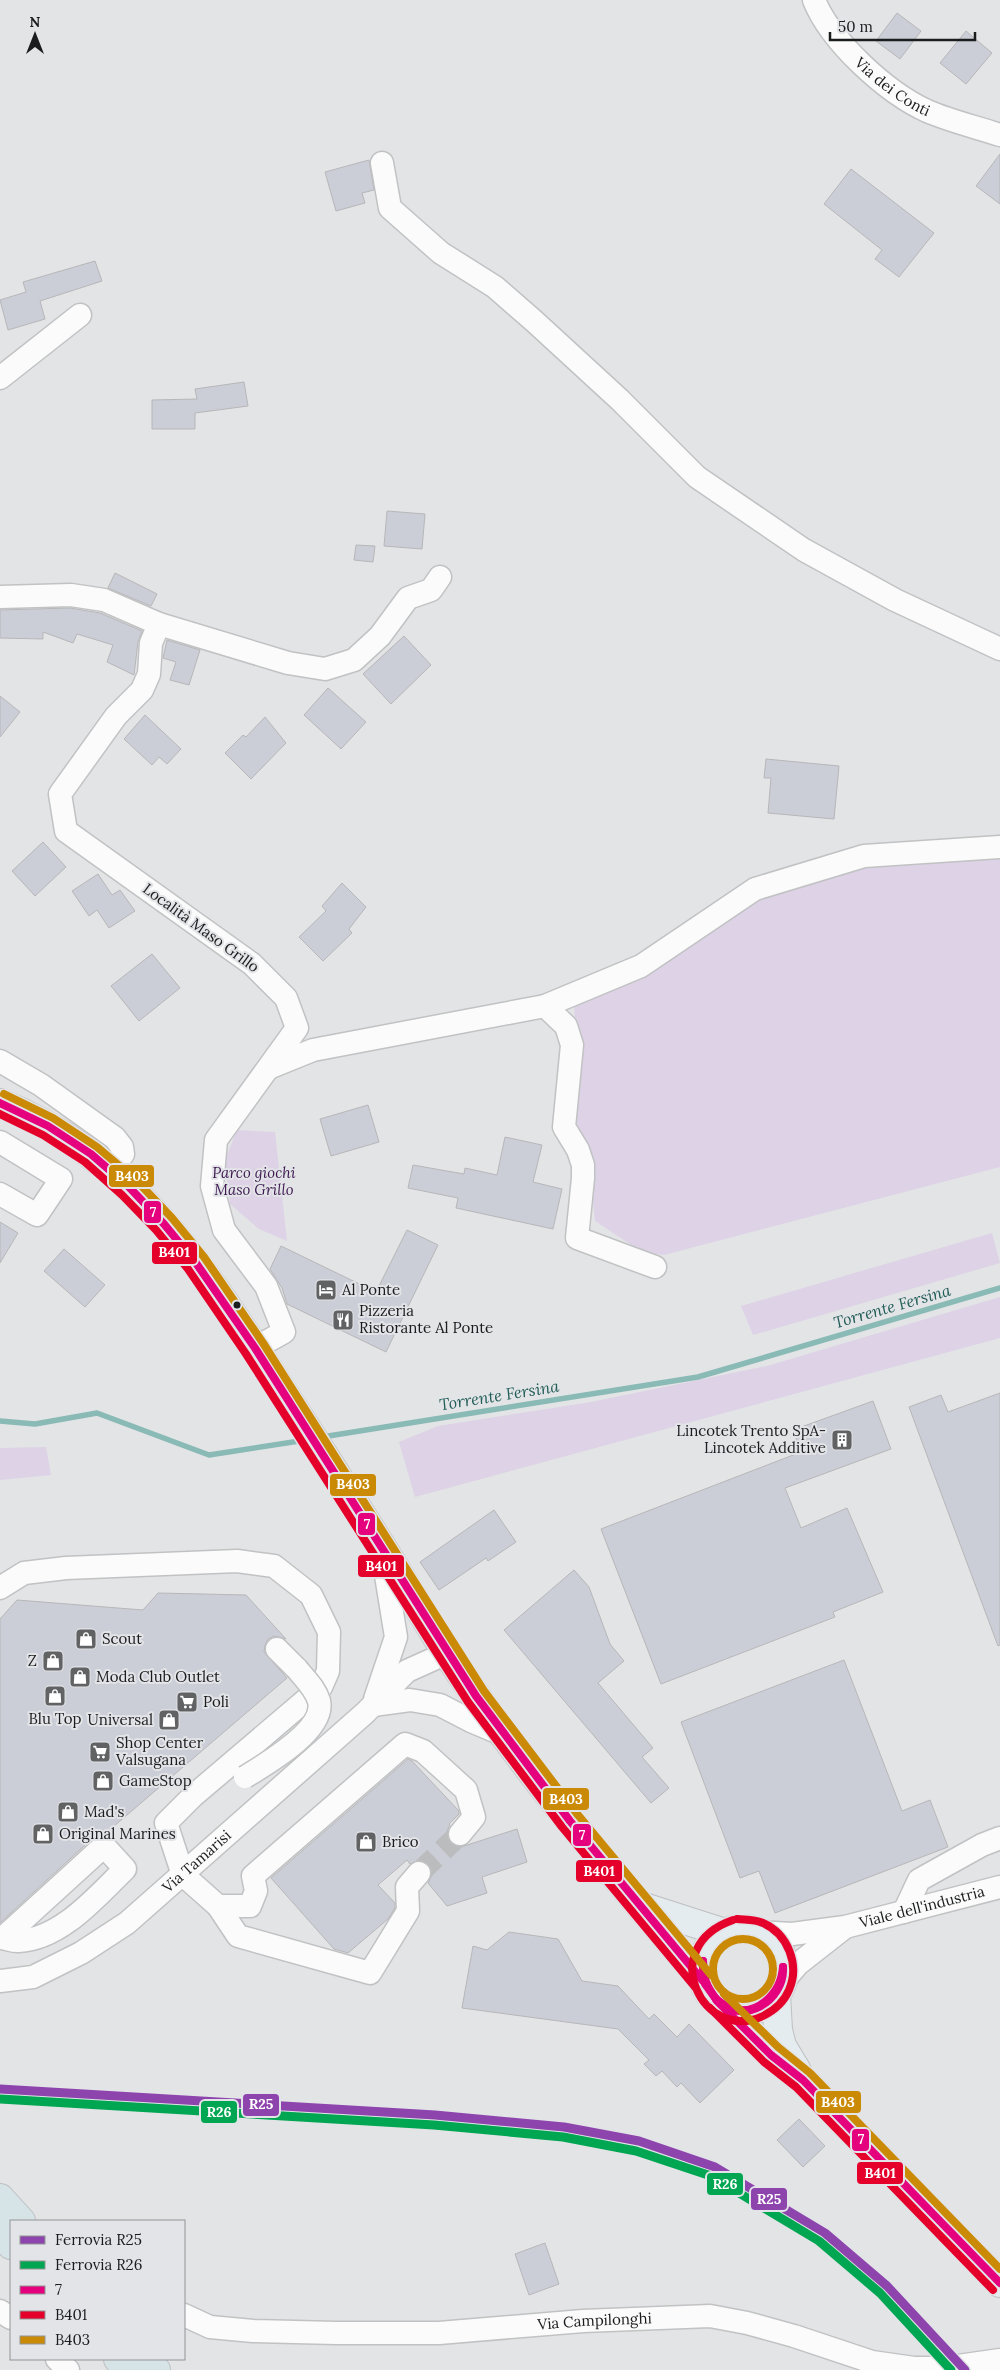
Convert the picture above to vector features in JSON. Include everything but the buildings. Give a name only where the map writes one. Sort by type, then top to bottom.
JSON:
[{"type":"highway","points":[[0,2198],[20,2220]]},
{"type":"highway","points":[[0,2233],[10,2244]]},
{"type":"highway","points":[[119,2360],[128,2370]]},
{"type":"highway","points":[[147,2360],[156,2370]]},
{"type":"main road","points":[[0,1103],[56,1131],[88,1153],[150,1206],[168,1227],[193,1259],[259,1356],[381,1544],[447,1653],[502,1734],[549,1797],[710,1991],[771,2055],[803,2080],[1000,2283]]},
{"type":"main road","points":[[641,1906],[725,1933]]},
{"type":"main road","points":[[779,1988],[767,2003],[755,2009],[728,2008],[710,1991],[703,1959],[712,1944],[725,1933],[736,1929],[759,1932],[769,1938],[777,1948],[782,1959],[784,1971],[779,1988],[778,2030],[782,2046],[803,2080]]},
{"type":"street","name":"Via dei Conti","points":[[814,0],[839,42],[886,85],[927,111],[1000,135]]},
{"type":"street","points":[[382,163],[390,208],[441,253],[495,287],[528,315],[620,400],[697,477],[804,550],[895,600],[1000,649]]},
{"type":"street","points":[[0,378],[80,315]]},
{"type":"street","points":[[0,597],[71,595],[104,600],[159,624],[288,663],[325,669],[354,660],[380,636],[408,598],[431,590],[440,577]]},
{"type":"street","name":"Località Maso Grillo","points":[[159,624],[151,643],[149,674],[142,690],[116,716],[60,794],[66,831],[252,964],[286,998],[297,1028],[271,1067],[216,1140],[212,1186],[224,1230],[266,1286],[284,1332],[259,1356]]},
{"type":"street","points":[[271,1067],[313,1050],[545,1006],[641,966],[755,889],[864,856],[1000,847]]},
{"type":"street","points":[[545,1006],[566,1026],[572,1045],[564,1127],[578,1150],[583,1165],[584,1178],[577,1238],[654,1267]]},
{"type":"street","points":[[0,1061],[41,1085],[115,1138],[122,1147],[123,1154],[110,1171]]},
{"type":"street","points":[[0,1142],[61,1179],[37,1215],[0,1194]]},
{"type":"street","points":[[381,1544],[396,1637],[374,1705],[410,1700],[440,1704],[470,1721],[502,1734]]},
{"type":"street","points":[[0,1588],[24,1573],[66,1568],[236,1561],[274,1566],[311,1595],[329,1632],[328,1671],[322,1687],[193,1796],[166,1823],[183,1875],[218,1906],[238,1936],[370,1973],[408,1911],[407,1887],[419,1873]]},
{"type":"street","points":[[193,1796],[209,1795],[270,1762],[316,1722],[319,1703],[315,1691],[277,1648]]},
{"type":"street","name":"Via Tamarisi","points":[[0,1981],[33,1977],[80,1954],[127,1923],[374,1705],[407,1671],[447,1653]]},
{"type":"street","points":[[218,1906],[250,1906],[256,1891],[253,1876],[405,1744],[423,1751],[466,1790],[474,1817],[460,1834]]},
{"type":"street","points":[[904,1912],[919,1880],[982,1845],[1000,1838]]},
{"type":"street","points":[[101,1843],[125,1869],[58,1931],[18,1942],[1,1938],[101,1843]]},
{"type":"street","name":"Viale dell'industria","points":[[759,1932],[792,1934],[845,1927],[1000,1887]]},
{"type":"street","name":"Viale dell'industria","points":[[779,1988],[798,1964],[845,1927]]},
{"type":"street","name":"Via Campilonghi","points":[[185,2315],[210,2327],[253,2331],[336,2333],[439,2333],[583,2320],[710,2316],[794,2336],[872,2362],[914,2368],[944,2369],[1000,2360]]},
{"type":"street","points":[[58,2360],[68,2370]]},
{"type":"green space","points":[[1000,851],[1000,1167],[664,1255],[642,1252],[595,1221],[590,1173],[577,1124],[577,1064],[574,1005],[757,893],[864,862]]},
{"type":"green space","name":"Parco giochi Maso Grillo","points":[[237,1130],[275,1132],[287,1241],[259,1229],[230,1204],[225,1160]]},
{"type":"green space","points":[[992,1233],[1000,1263],[753,1335],[741,1306]]},
{"type":"green space","points":[[1000,1297],[1000,1338],[415,1497],[399,1442],[438,1426],[591,1402],[767,1366]]},
{"type":"green space","points":[[46,1447],[51,1475],[0,1480],[0,1448]]},
{"type":"waterway","name":"Torrente Fersina","points":[[322,1437],[698,1377],[1000,1288]]},
{"type":"waterway","name":"Torrente Fersina","points":[[0,1421],[35,1424],[97,1413],[209,1455],[306,1440]]},
{"type":"tunnel","points":[[419,1873],[460,1834]]},
{"type":"rail line","name":"R25","points":[[0,2089],[435,2115],[564,2127],[639,2141],[715,2167],[825,2233],[887,2286],[965,2370]]},
{"type":"rail line","name":"R26","points":[[0,2099],[434,2125],[563,2137],[636,2151],[711,2176],[819,2241],[880,2293],[951,2370]]},
{"type":"transit line","name":"B403","points":[[4,1094],[53,1118],[97,1147],[136,1180],[172,1218],[204,1257],[263,1343],[484,1691],[578,1815],[711,1975]]},
{"type":"transit line","name":"7","points":[[0,1103],[48,1126],[91,1154],[129,1187],[164,1224],[196,1263],[255,1348],[476,1696],[570,1821],[703,1981]]},
{"type":"transit line","name":"B401","points":[[0,1114],[43,1135],[85,1162],[122,1195],[156,1230],[188,1269],[246,1354],[468,1702],[562,1827],[695,1987]]},
{"type":"transit line","name":"B401","points":[[733,1920],[709,1933],[696,1950],[692,1970],[696,1989],[707,2005],[722,2017],[741,2021],[763,2016],[779,2005],[789,1990],[793,1971],[792,1961],[785,1942],[772,1928],[753,1920],[737,1919]]},
{"type":"transit line","name":"B403","points":[[743,1939],[760,1944],[768,1952],[773,1969],[768,1986],[760,1994],[743,1999],[726,1994],[718,1986],[713,1969],[718,1952],[726,1944],[743,1939]]},
{"type":"transit line","name":"7","points":[[703,1961],[703,1972],[706,1981],[716,1999]]},
{"type":"transit line","name":"7","points":[[703,1961],[705,1984],[716,1999]]},
{"type":"transit line","name":"7","points":[[716,1999],[729,2008],[739,2010],[758,2006],[766,2001],[778,1986],[783,1967]]},
{"type":"transit line","name":"7","points":[[716,1999],[726,2007],[737,2011],[760,2007],[777,1991],[782,1980],[783,1967]]},
{"type":"transit line","name":"B403","points":[[724,1994],[778,2047],[810,2073],[1000,2269]]},
{"type":"transit line","name":"7","points":[[717,2001],[771,2055],[803,2080],[1000,2283]]},
{"type":"transit line","name":"B401","points":[[710,2008],[764,2062],[796,2087],[993,2290]]},
{"type":"place","name":"Al Ponte","points":[[326,1290]]},
{"type":"place","name":"Pizzeria Ristorante Al Ponte","points":[[343,1320]]},
{"type":"place","name":"Lincotek Trento SpA- Lincotek Additive","points":[[842,1440]]},
{"type":"place","name":"Scout","points":[[86,1639]]},
{"type":"place","name":"Z","points":[[53,1661]]},
{"type":"place","name":"Moda Club Outlet","points":[[80,1677]]},
{"type":"place","name":"Blu Top","points":[[55,1696]]},
{"type":"place","name":"Poli","points":[[187,1702]]},
{"type":"place","name":"Universal","points":[[169,1720]]},
{"type":"place","name":"Shop Center Valsugana","points":[[100,1752]]},
{"type":"place","name":"GameStop","points":[[103,1781]]},
{"type":"place","name":"Mad's","points":[[68,1812]]},
{"type":"place","name":"Original Marines","points":[[43,1834]]},
{"type":"place","name":"Brico","points":[[366,1842]]}]
